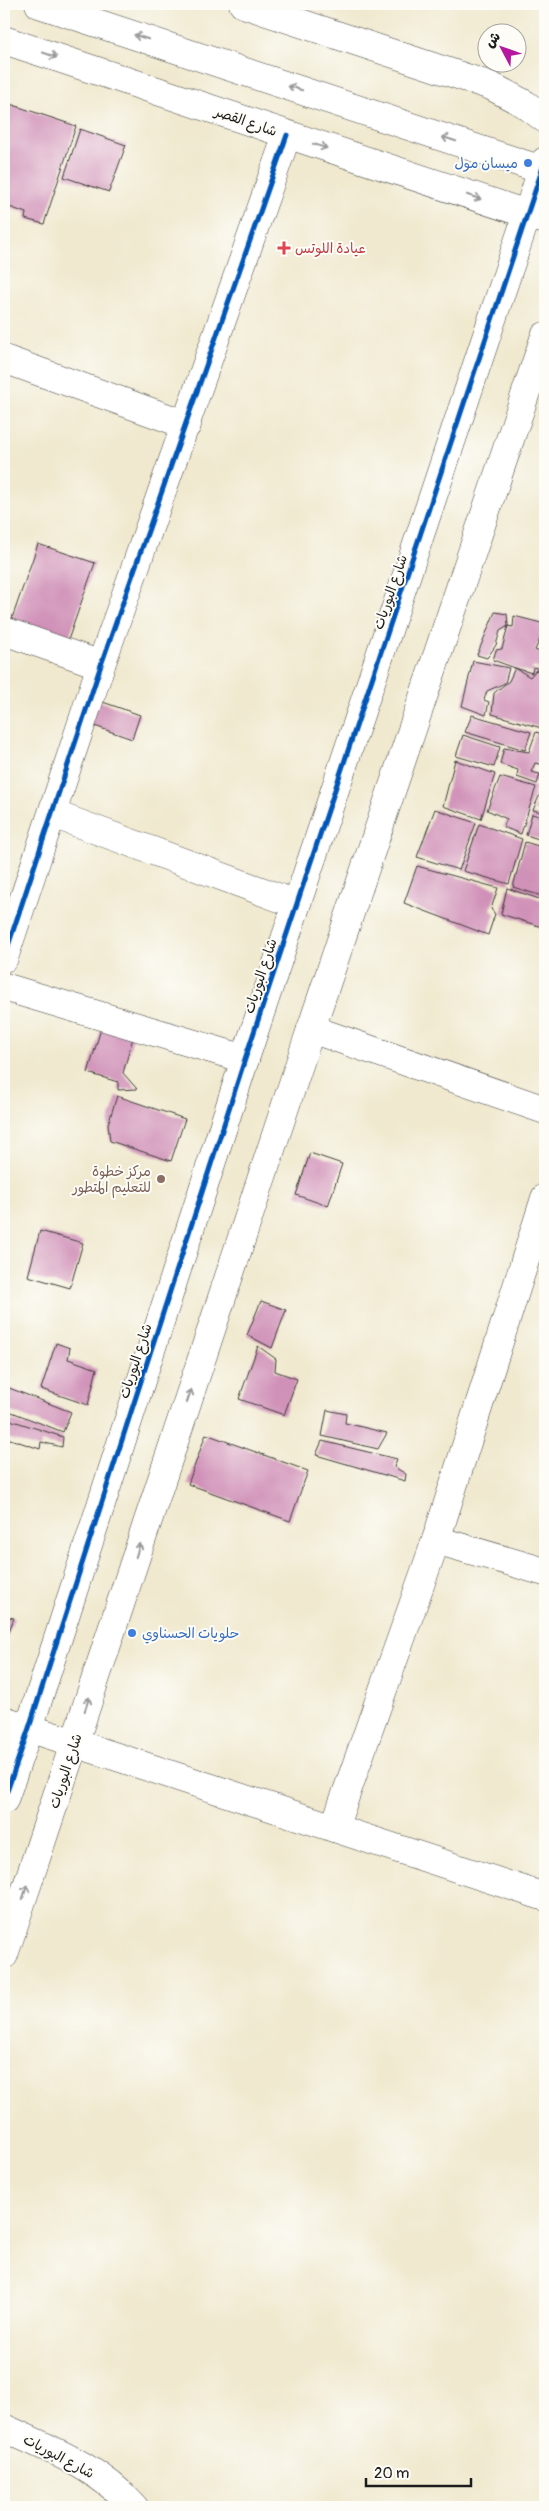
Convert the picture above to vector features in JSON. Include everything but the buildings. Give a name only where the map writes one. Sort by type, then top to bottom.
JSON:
[{"type":"street","points":[[40,4],[544,167]]},
{"type":"street","points":[[243,4],[491,86],[525,104],[545,119]]},
{"type":"street","name":"شارع القصر","points":[[4,40],[537,218]]},
{"type":"street","points":[[4,958],[101,665],[187,425],[287,135]]},
{"type":"street","name":"شارع البوريات","points":[[4,1800],[29,1728],[244,1058],[296,904],[537,218],[544,167]]},
{"type":"street","name":"شارع البوريات","points":[[4,1954],[311,1029],[545,336]]},
{"type":"street","points":[[4,359],[187,425]]},
{"type":"street","points":[[4,631],[101,665]]},
{"type":"street","points":[[53,814],[296,904]]},
{"type":"street","points":[[4,987],[244,1058]]},
{"type":"street","points":[[311,1029],[545,1110]]},
{"type":"street","points":[[334,1828],[436,1540],[545,1198]]},
{"type":"street","points":[[436,1540],[545,1572]]},
{"type":"street","points":[[4,1720],[545,1897]]},
{"type":"street","name":"شارع البوريات","points":[[4,2428],[87,2468],[109,2484],[134,2507]]},
{"type":"cycle path","points":[[4,958],[101,665],[287,135]]},
{"type":"cycle path","points":[[4,1800],[29,1728],[245,1059],[545,161]]},
{"type":"place","name":"ميسان مول","points":[[528,163]]},
{"type":"place","name":"عيادة اللوتس","points":[[284,248]]},
{"type":"place","name":"مركز خطوة للتعليم المتطور","points":[[161,1179]]},
{"type":"place","name":"حلويات الحسناوي","points":[[132,1633]]}]
